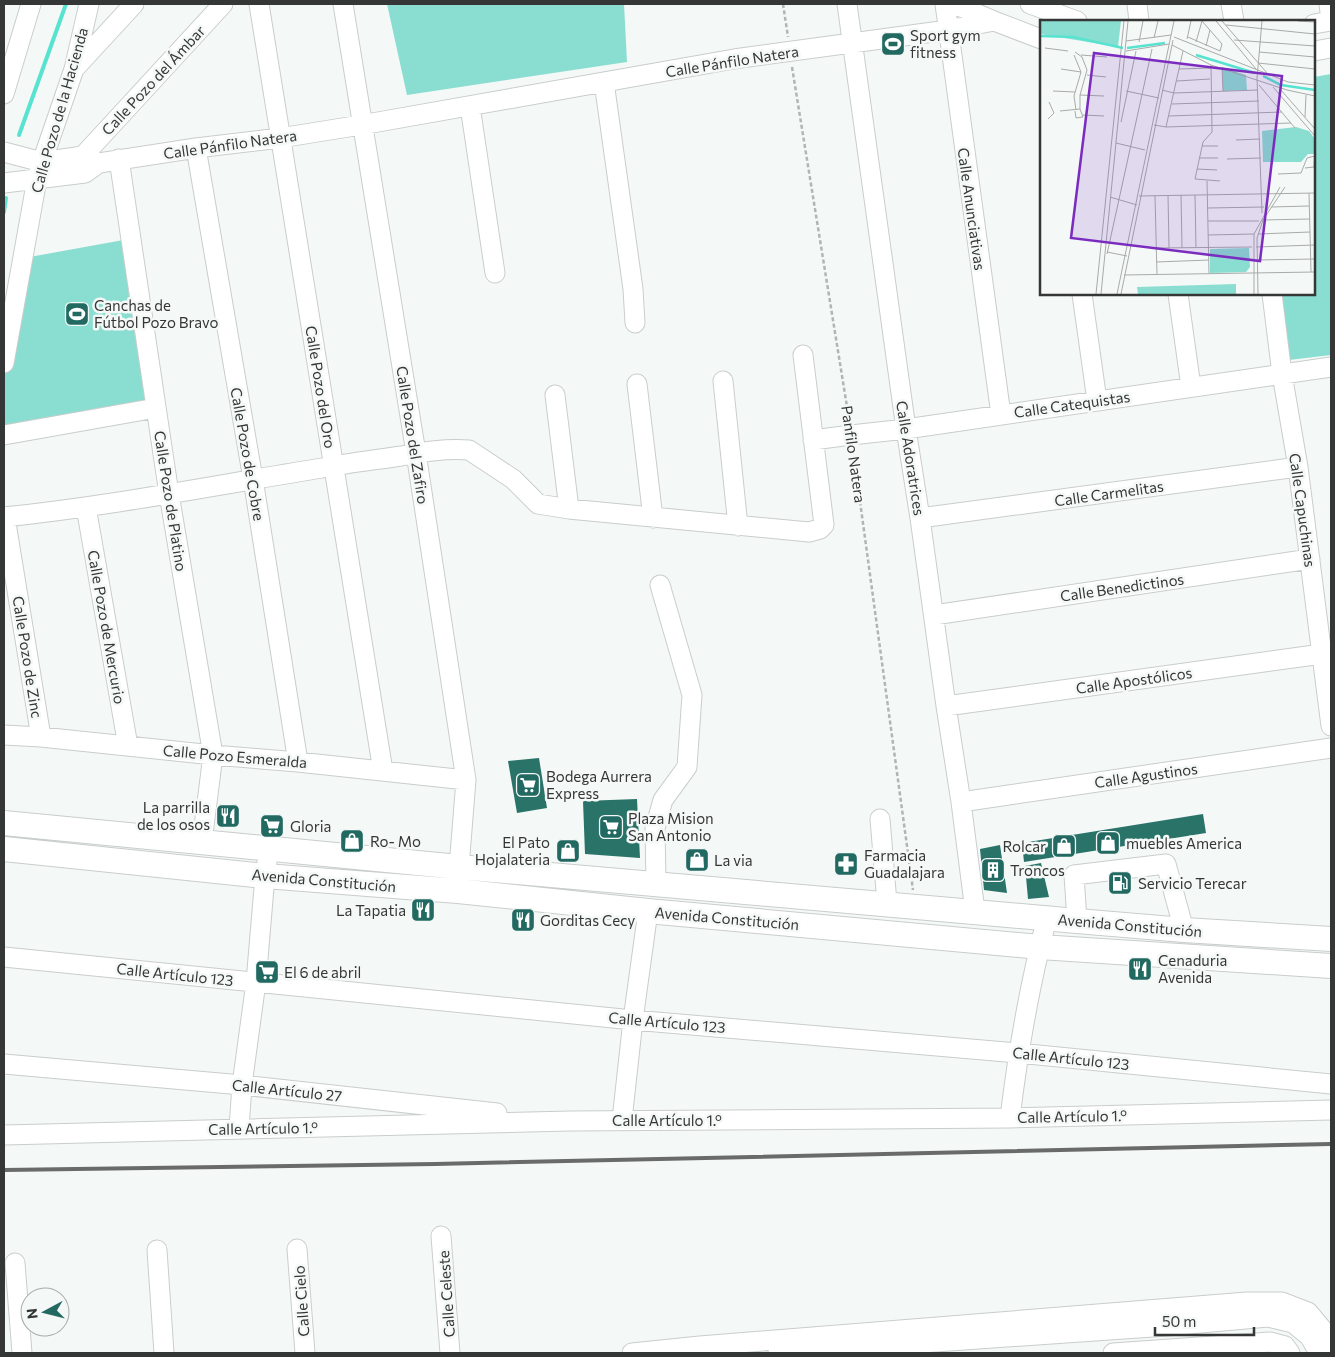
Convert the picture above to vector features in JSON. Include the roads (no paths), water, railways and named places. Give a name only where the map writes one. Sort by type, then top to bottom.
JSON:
[{"type":"main road","name":"Avenida Constitución","points":[[4,823],[459,867],[1184,930],[1331,939]]},
{"type":"main road","name":"Avenida Constitución","points":[[4,849],[265,876],[458,891],[648,911],[1040,947],[1331,966]]},
{"type":"street","points":[[4,94],[31,4]]},
{"type":"street","points":[[74,69],[134,4]]},
{"type":"street","name":"Calle Pozo del Ámbar","points":[[89,164],[224,4]]},
{"type":"street","name":"Calle Pozo del Oro","points":[[259,4],[383,771]]},
{"type":"street","name":"Calle Pozo del Zafiro","points":[[342,4],[416,454],[466,780],[459,867]]},
{"type":"street","name":"Calle Adoratrices","points":[[847,4],[975,912]]},
{"type":"street","name":"Calle Anunciativas","points":[[944,4],[1001,415]]},
{"type":"street","points":[[954,4],[1040,39]]},
{"type":"street","points":[[1137,4],[1140,20]]},
{"type":"street","points":[[1231,4],[1234,20]]},
{"type":"street","points":[[1315,24],[1331,21],[1328,4]]},
{"type":"street","name":"Calle Pozo de la Hacienda","points":[[4,363],[39,171],[74,69],[89,5]]},
{"type":"street","points":[[1038,5],[1075,20]]},
{"type":"street","name":"Calle Pánfilo Natera","points":[[39,171],[280,138],[734,59],[948,30],[994,21]]},
{"type":"street","points":[[1315,51],[1331,48]]},
{"type":"street","points":[[604,82],[633,289],[635,324]]},
{"type":"street","points":[[470,106],[495,273]]},
{"type":"street","name":"Calle Pozo de Cobre","points":[[196,148],[253,479],[298,762]]},
{"type":"street","points":[[4,152],[39,171]]},
{"type":"street","name":"Calle Pozo de Platino","points":[[120,159],[169,494],[213,755],[202,842]]},
{"type":"street","points":[[4,183],[39,171]]},
{"type":"street","points":[[1082,295],[1097,401]]},
{"type":"street","points":[[1178,295],[1191,387]]},
{"type":"street","name":"Calle Capuchinas","points":[[1272,295],[1282,374],[1298,467],[1331,726]]},
{"type":"street","points":[[4,517],[86,508],[253,479],[416,454],[447,450],[469,450],[512,478],[538,504],[569,510],[809,532],[820,529],[824,525],[803,355]]},
{"type":"street","name":"Calle Catequistas","points":[[813,440],[906,429],[1331,367]]},
{"type":"street","points":[[723,381],[738,526]]},
{"type":"street","points":[[637,384],[653,518]]},
{"type":"street","points":[[555,395],[569,510]]},
{"type":"street","points":[[4,435],[156,408]]},
{"type":"street","name":"Calle Carmelitas","points":[[920,518],[1298,467]]},
{"type":"street","name":"Calle Pozo de Mercurio","points":[[86,508],[128,746]]},
{"type":"street","name":"Calle Pozo de Zinc","points":[[4,517],[42,737]]},
{"type":"street","name":"Calle Benedictinos","points":[[934,615],[1310,559]]},
{"type":"street","points":[[656,883],[655,828],[663,800],[687,767],[692,695],[660,585]]},
{"type":"street","name":"Calle Apostólicos","points":[[946,706],[1322,654]]},
{"type":"street","name":"Calle Pozo Esmeralda","points":[[4,735],[42,737],[466,780]]},
{"type":"street","name":"Calle Agustinos","points":[[961,802],[1331,748]]},
{"type":"street","points":[[880,819],[886,903]]},
{"type":"street","points":[[239,1128],[242,1085],[256,982],[269,848]]},
{"type":"street","points":[[1077,921],[1074,875],[1166,864],[1184,930]]},
{"type":"street","points":[[622,1120],[648,911]]},
{"type":"street","points":[[1010,1118],[1018,1053],[1047,918]]},
{"type":"street","name":"Calle Artículo 123","points":[[4,957],[633,1020],[1018,1053],[1331,1084]]},
{"type":"street","name":"Calle Artículo 27","points":[[4,1064],[242,1085],[570,1121]]},
{"type":"street","name":"Calle Artículo 1.º","points":[[4,1135],[622,1120],[1010,1118],[1331,1110]]},
{"type":"street","name":"Calle Celeste","points":[[441,1236],[450,1353]]},
{"type":"street","name":"Calle Cielo","points":[[297,1249],[305,1353]]},
{"type":"street","points":[[157,1250],[164,1353]]},
{"type":"street","points":[[15,1263],[22,1353]]},
{"type":"street","points":[[632,1353],[720,1349],[1247,1302],[1282,1302],[1308,1312],[1323,1330],[1331,1345]]},
{"type":"street","points":[[778,1353],[1268,1317],[1293,1323],[1310,1337],[1319,1353]]},
{"type":"street","points":[[1120,1353],[1270,1342],[1285,1346],[1290,1353]]},
{"type":"waterway","points":[[19,135],[66,4]]},
{"type":"waterway","points":[[4,212],[6,198]]},
{"type":"railway","points":[[4,1170],[435,1164],[1331,1144]]},
{"type":"place","name":"Sport gym fitness","points":[[893,44]]},
{"type":"place","name":"Canchas de Fútbol Pozo Bravo","points":[[77,314]]},
{"type":"place","name":"Bodega Aurrera Express","points":[[528,785]]},
{"type":"place","name":"La parrilla de los osos","points":[[228,816]]},
{"type":"place","name":"Gloria","points":[[272,826]]},
{"type":"place","name":"Plaza Mision San Antonio","points":[[611,827]]},
{"type":"place","name":"Ro- Mo","points":[[352,841]]},
{"type":"place","name":"muebles America","points":[[1108,843]]},
{"type":"place","name":"Rolcar","points":[[1064,846]]},
{"type":"place","name":"El Pato Hojalateria","points":[[568,851]]},
{"type":"place","name":"La via","points":[[697,860]]},
{"type":"place","name":"Farmacia Guadalajara","points":[[846,864]]},
{"type":"place","name":"Troncos","points":[[993,870]]},
{"type":"place","name":"Servicio Terecar","points":[[1120,883]]},
{"type":"place","name":"La Tapatia","points":[[423,910]]},
{"type":"place","name":"Gorditas Cecy","points":[[523,920]]},
{"type":"place","name":"Cenaduria Avenida","points":[[1140,969]]},
{"type":"place","name":"El 6 de abril","points":[[267,972]]}]
